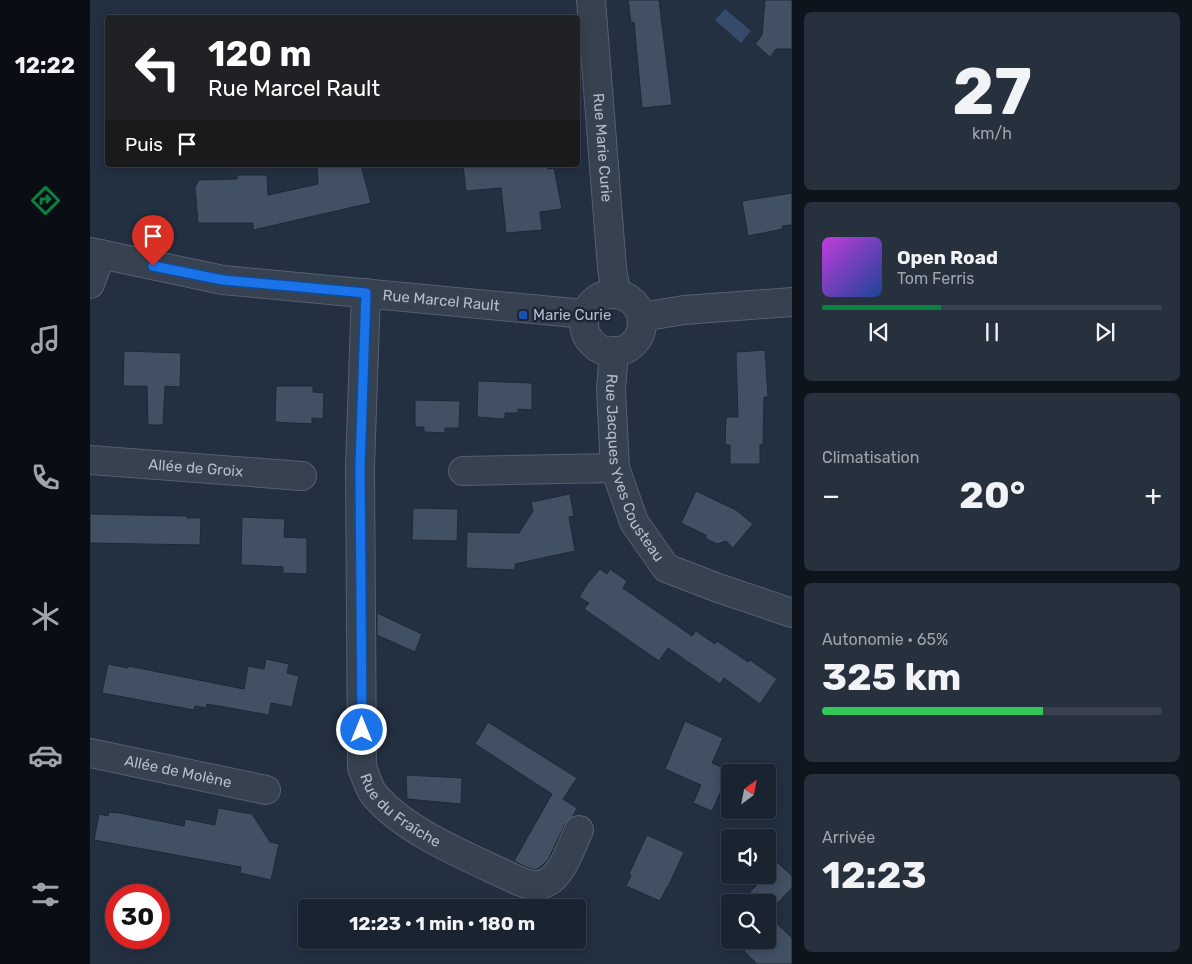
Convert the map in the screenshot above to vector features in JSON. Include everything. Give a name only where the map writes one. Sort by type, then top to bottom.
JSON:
[{"type":"street","name":"Rue Marie Curie","points":[[591,0],[612,268],[616,294]]},
{"type":"street","points":[[90,284],[96,253]]},
{"type":"street","name":"Rue Marcel Rault","points":[[96,253],[223,280],[585,314]]},
{"type":"street","name":"Rue du Fraîche","points":[[366,293],[360,466],[362,768],[373,792],[395,815],[423,834],[521,882],[537,885],[551,881],[562,866],[579,830]]},
{"type":"street","points":[[607,294],[616,294],[625,296],[633,301],[642,317],[642,327],[634,343],[627,348],[614,352],[598,348],[591,342],[584,328],[585,314],[590,305],[597,298],[607,294]]},
{"type":"street","points":[[642,317],[684,310],[792,302]]},
{"type":"street","name":"Rue Jacques Yves Cousteau","points":[[614,352],[611,390],[615,468],[634,522],[666,568],[792,613]]},
{"type":"street","name":"Allée de Groix","points":[[90,460],[302,476]]},
{"type":"street","points":[[463,471],[615,468]]},
{"type":"street","name":"Allée de Molène","points":[[90,753],[266,790]]},
{"type":"water","points":[[725,9],[751,31],[741,43],[715,20]]},
{"type":"building","points":[[628,0],[659,0],[672,105],[642,108],[634,22],[631,23]]},
{"type":"building","points":[[765,0],[792,0],[792,49],[776,49],[770,57],[755,44],[762,35]]},
{"type":"building","points":[[362,167],[371,203],[253,230],[253,223],[198,223],[195,187],[199,180],[237,179],[237,175],[267,175],[268,195],[318,184],[317,168]]},
{"type":"building","points":[[463,167],[554,168],[562,209],[540,212],[542,230],[506,233],[501,188],[466,191]]},
{"type":"building","points":[[792,193],[792,225],[782,226],[783,229],[748,236],[742,201]]},
{"type":"building","points":[[765,350],[768,397],[764,397],[763,445],[760,445],[760,464],[730,464],[730,445],[725,445],[726,417],[738,417],[736,352]]},
{"type":"building","points":[[124,351],[181,353],[180,387],[165,386],[163,425],[148,425],[147,386],[123,386]]},
{"type":"building","points":[[478,381],[532,383],[532,410],[518,409],[518,413],[505,413],[505,419],[477,417]]},
{"type":"building","points":[[276,386],[313,386],[313,392],[324,393],[323,419],[312,418],[312,424],[275,422]]},
{"type":"building","points":[[415,400],[460,401],[459,428],[445,428],[445,433],[424,432],[424,427],[415,427]]},
{"type":"building","points":[[696,491],[736,510],[753,524],[733,548],[726,541],[717,544],[705,538],[706,535],[681,523]]},
{"type":"building","points":[[570,494],[574,516],[569,517],[575,551],[515,564],[515,570],[466,568],[467,532],[519,533],[533,511],[531,502]]},
{"type":"building","points":[[413,508],[458,509],[457,541],[412,540]]},
{"type":"building","points":[[90,514],[201,518],[200,545],[90,543]]},
{"type":"building","points":[[242,517],[285,519],[284,537],[307,538],[307,574],[283,573],[283,567],[241,565]]},
{"type":"building","points":[[600,569],[607,574],[610,569],[627,581],[623,588],[692,636],[696,631],[715,644],[717,641],[748,662],[750,660],[777,679],[760,704],[724,678],[720,684],[668,648],[659,661],[584,609],[589,603],[579,597]]},
{"type":"building","points":[[377,613],[422,634],[415,652],[377,635]]},
{"type":"building","points":[[266,659],[289,664],[287,673],[299,676],[292,707],[271,703],[269,715],[207,704],[206,708],[195,706],[194,710],[102,693],[108,664],[128,668],[128,666],[244,689],[248,666],[264,669]]},
{"type":"building","points":[[685,721],[723,738],[712,763],[721,767],[721,791],[712,811],[693,803],[701,785],[665,769]]},
{"type":"building","points":[[488,722],[577,778],[563,799],[577,808],[573,816],[565,824],[548,860],[535,870],[514,861],[552,794],[475,744]]},
{"type":"building","points":[[406,775],[462,778],[461,804],[407,799]]},
{"type":"building","points":[[218,808],[252,814],[270,842],[279,844],[271,880],[240,873],[241,867],[94,840],[99,814],[108,816],[109,812],[120,813],[184,826],[185,819],[215,825]]},
{"type":"building","points":[[647,835],[684,852],[660,901],[626,886],[631,875],[629,874]]},
{"type":"building","points":[[778,863],[792,876],[792,888],[776,905],[776,894],[752,894],[750,892],[758,884],[776,884],[776,865]]},
{"type":"building","points":[[776,923],[792,938],[792,964],[757,964],[744,951],[746,949],[776,949]]},
{"type":"place","name":"Marie Curie","points":[[523,315]]},
{"type":"route","points":[[153,266],[223,280],[366,293],[360,466],[362,730]]}]
